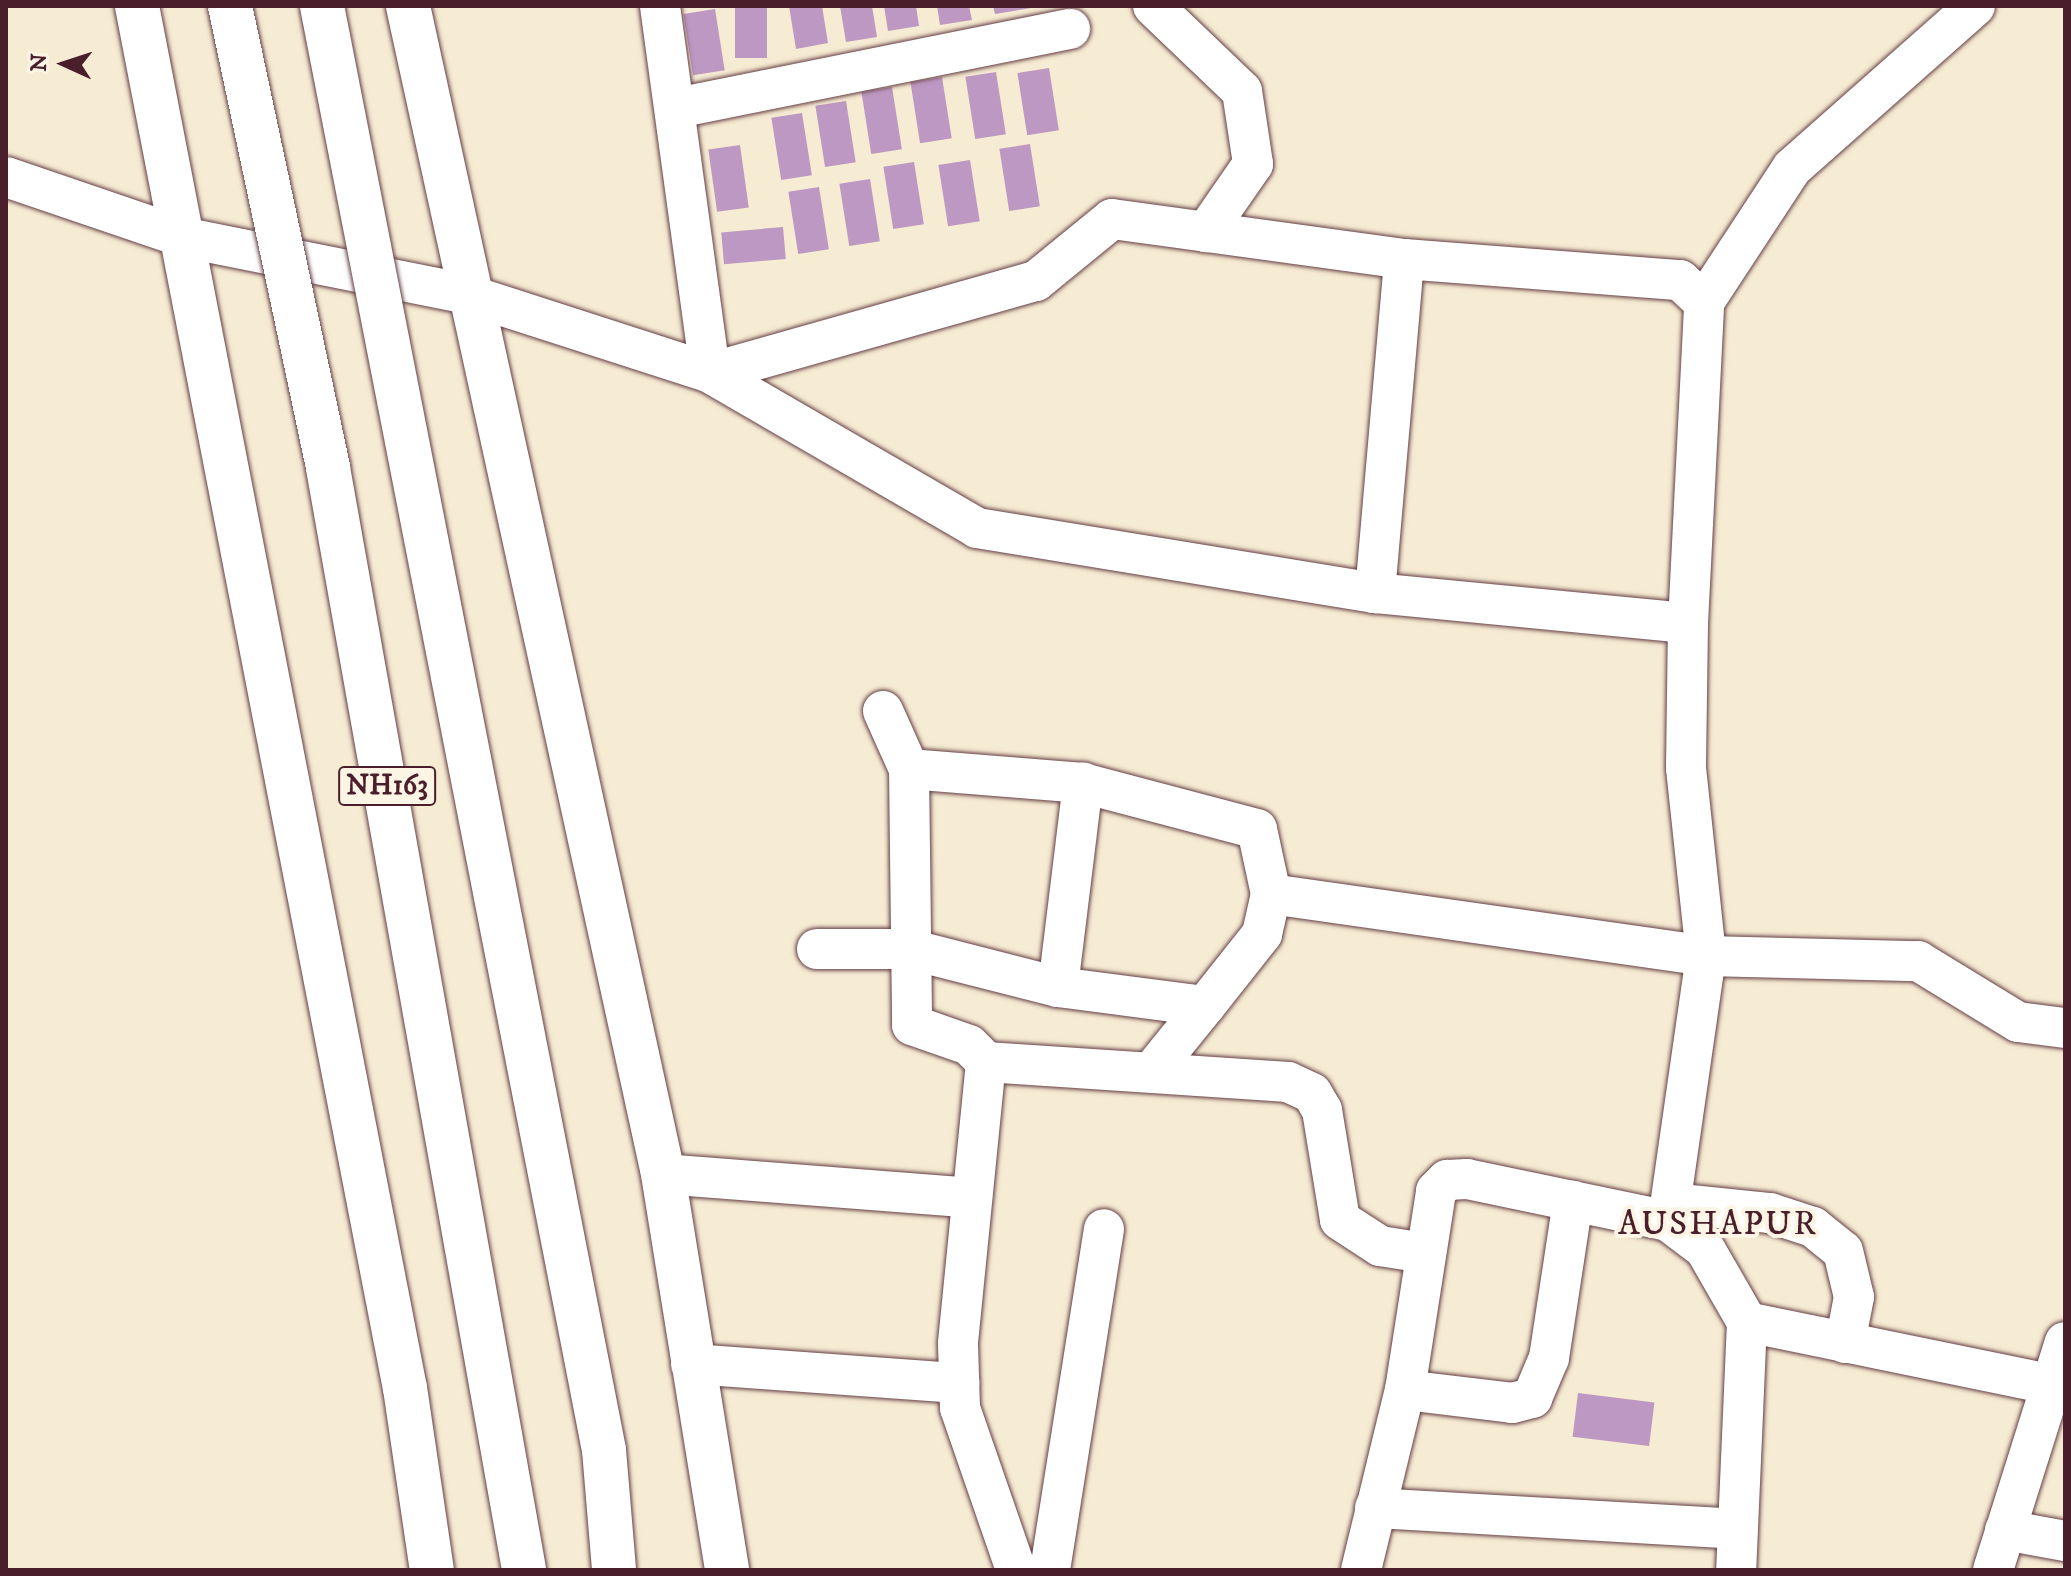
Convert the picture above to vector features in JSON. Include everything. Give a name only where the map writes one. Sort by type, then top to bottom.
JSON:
[{"type":"main road","points":[[137,6],[405,1388],[432,1570]]},
{"type":"main road","name":"NH163","points":[[230,6],[328,468],[524,1570]]},
{"type":"main road","name":"NH163","points":[[322,6],[604,1450],[614,1570]]},
{"type":"main road","points":[[408,6],[466,294],[663,1174],[691,1364],[727,1570]]},
{"type":"street","points":[[660,6],[677,108],[710,373]]},
{"type":"street","points":[[1153,6],[1242,91],[1253,164],[1206,232]]},
{"type":"street","points":[[1669,1212],[1706,956],[1686,768],[1688,623],[1704,302],[1792,168],[1975,6]]},
{"type":"street","points":[[677,108],[1070,29]]},
{"type":"street","points":[[6,177],[182,237],[466,294],[710,373],[977,528],[1375,593],[1688,623]]},
{"type":"street","points":[[710,373],[1036,281],[1112,219],[1404,259],[1680,280],[1704,302]]},
{"type":"street","points":[[1375,593],[1404,259]]},
{"type":"street","points":[[883,711],[909,769],[912,1025],[969,1045],[986,1062],[1153,1070],[1288,1082],[1312,1093],[1330,1138],[1340,1220],[1380,1246],[1424,1253]]},
{"type":"street","points":[[909,769],[1083,783],[1257,829],[1271,894],[1262,934],[1153,1070]]},
{"type":"street","points":[[1058,987],[1083,783]]},
{"type":"street","points":[[1271,894],[1706,956],[1918,961],[2018,1022],[2065,1028]]},
{"type":"street","points":[[817,949],[909,949],[1058,987],[1205,1006]]},
{"type":"street","points":[[986,1062],[972,1198],[959,1383],[970,1451],[1016,1570]]},
{"type":"street","points":[[663,1174],[972,1198]]},
{"type":"street","points":[[1361,1570],[1405,1390],[1436,1191],[1447,1180],[1573,1201],[1669,1212],[1770,1213],[1813,1227],[1843,1251],[1854,1297],[1845,1343]]},
{"type":"street","points":[[1405,1390],[1512,1403],[1532,1398],[1549,1358],[1573,1201]]},
{"type":"street","points":[[1669,1212],[1705,1249],[1747,1322],[1736,1570]]},
{"type":"street","points":[[1050,1570],[1104,1229]]},
{"type":"street","points":[[1747,1322],[2057,1386]]},
{"type":"street","points":[[1993,1570],[2057,1386],[2065,1342]]},
{"type":"street","points":[[691,1364],[959,1383]]},
{"type":"street","points":[[1375,1508],[1737,1529]]},
{"type":"street","points":[[2005,1530],[2065,1541]]},
{"type":"building","points":[[735,6],[767,6],[767,58],[735,58]]},
{"type":"building","points":[[789,6],[822,6],[828,43],[796,49]]},
{"type":"building","points":[[840,6],[872,6],[877,37],[846,42]]},
{"type":"building","points":[[884,6],[916,6],[919,26],[888,31]]},
{"type":"building","points":[[937,6],[969,6],[972,20],[940,25]]},
{"type":"building","points":[[993,6],[1031,6],[1031,8],[995,14]]},
{"type":"building","points":[[715,9],[725,70],[693,75],[683,14]]},
{"type":"building","points":[[1049,68],[1059,130],[1027,135],[1017,73]]},
{"type":"building","points":[[996,72],[1006,134],[975,139],[965,77]]},
{"type":"building","points":[[942,77],[952,138],[920,143],[910,82]]},
{"type":"building","points":[[892,87],[902,149],[871,154],[861,92]]},
{"type":"building","points":[[846,101],[856,162],[825,167],[815,106]]},
{"type":"building","points":[[802,113],[812,175],[781,180],[771,118]]},
{"type":"building","points":[[1030,144],[1040,206],[1009,211],[999,149]]},
{"type":"building","points":[[740,145],[749,207],[717,212],[708,149]]},
{"type":"building","points":[[970,160],[980,221],[948,226],[938,165]]},
{"type":"building","points":[[914,162],[924,224],[893,229],[883,167]]},
{"type":"building","points":[[870,179],[880,241],[849,246],[839,184]]},
{"type":"building","points":[[819,187],[829,249],[798,254],[788,192]]},
{"type":"building","points":[[783,227],[786,259],[724,264],[721,232]]},
{"type":"building","points":[[1578,1393],[1654,1402],[1649,1446],[1573,1437]]},
{"type":"district","name":"AUSHAPUR","points":[[1718,1225]]}]
